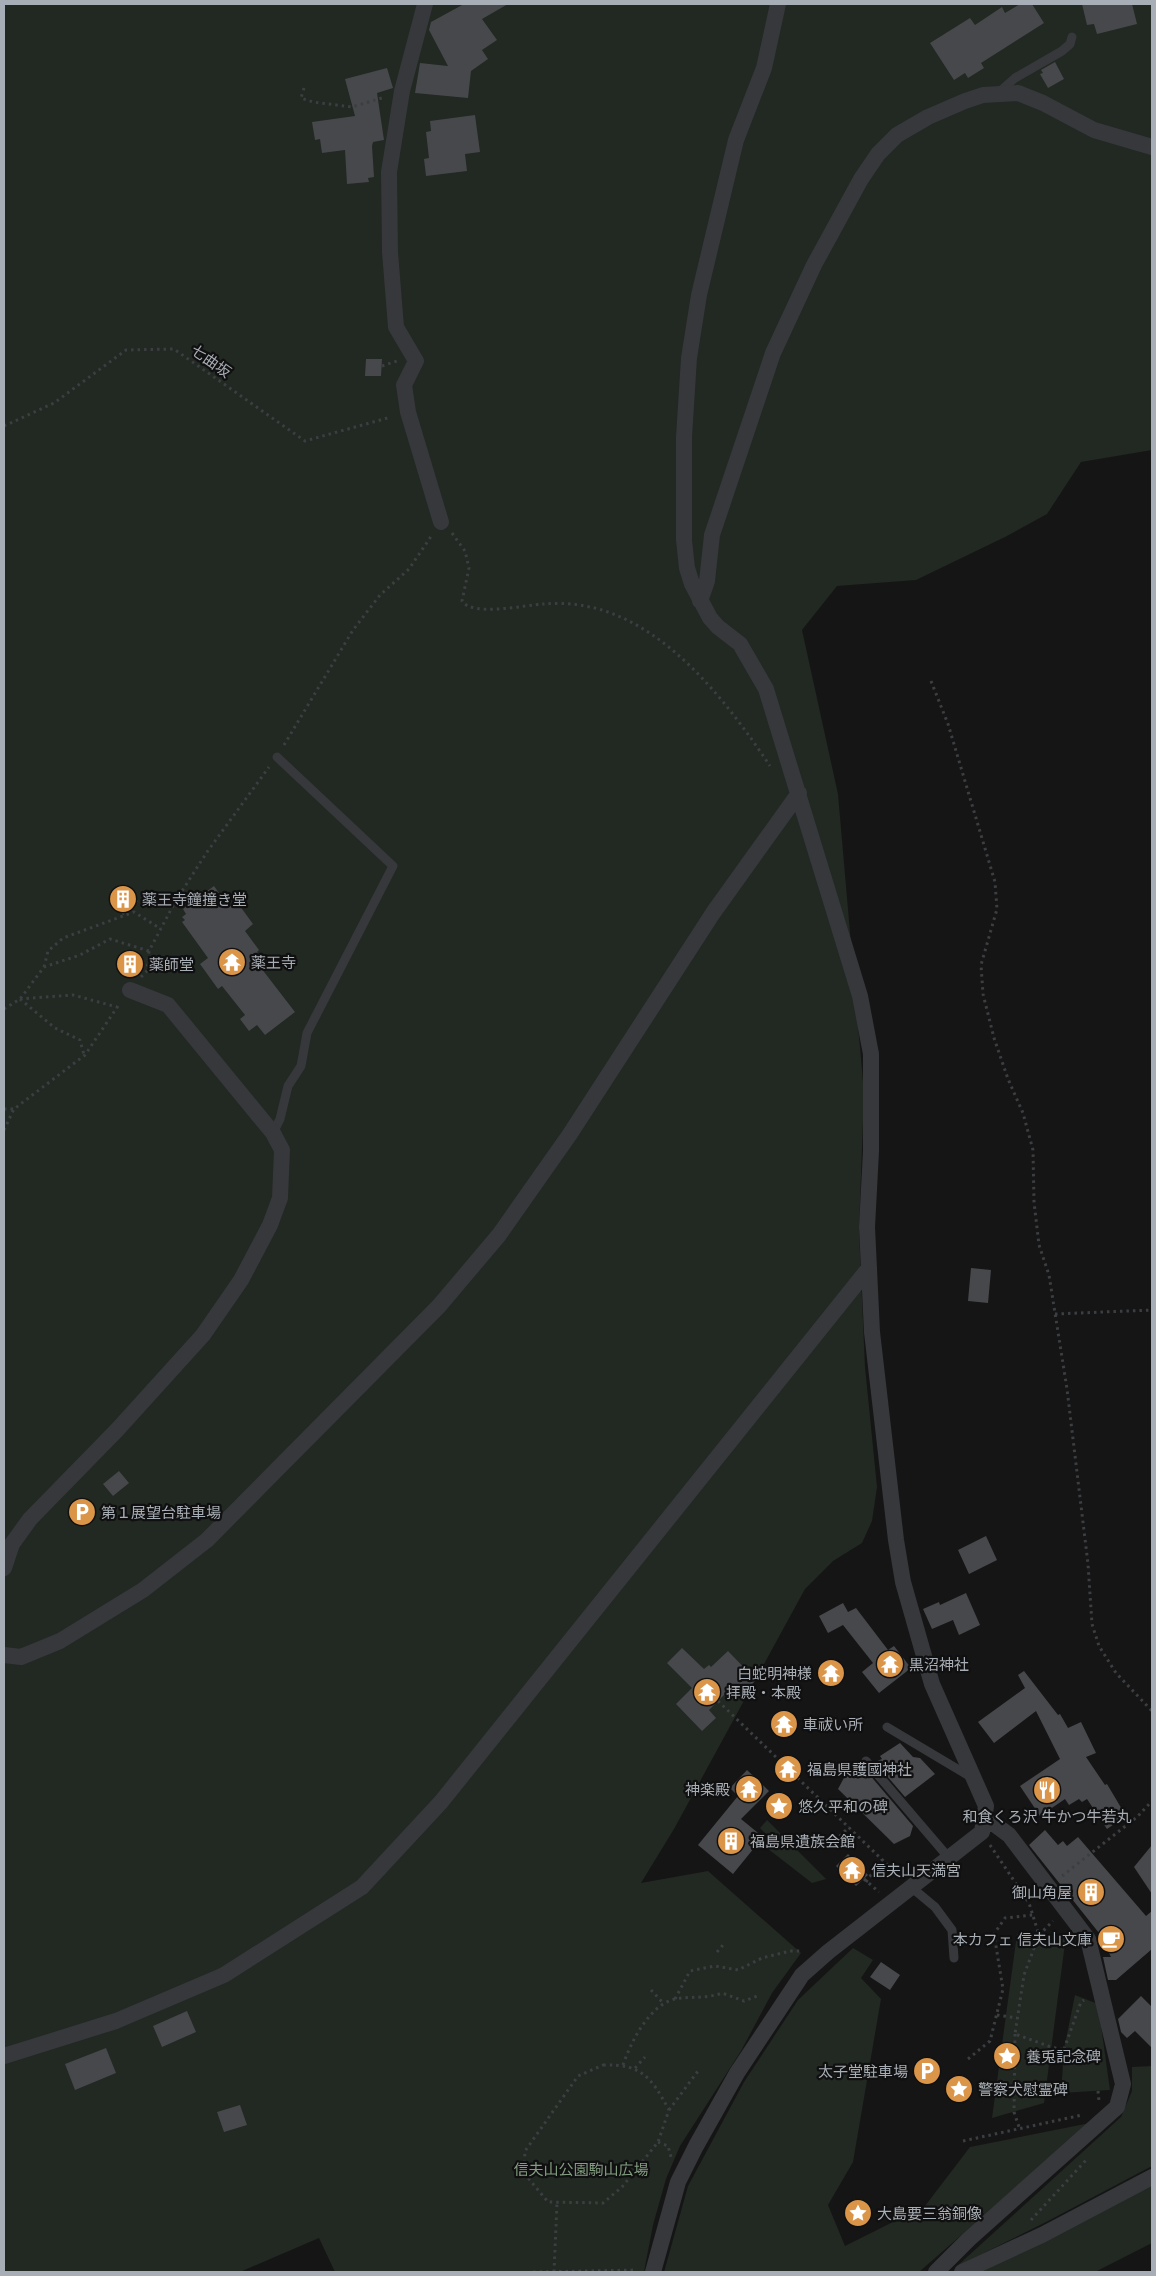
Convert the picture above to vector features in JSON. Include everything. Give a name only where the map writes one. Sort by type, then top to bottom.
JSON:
[{"type":"street","points":[[425,4],[402,91],[389,172],[390,252],[396,327],[416,361],[404,385],[408,412],[441,522]]},
{"type":"street","points":[[653,2271],[669,2223],[678,2182],[737,2073],[802,1975],[828,1952],[949,1858],[984,1825],[986,1806],[932,1684],[903,1582],[896,1540],[872,1332],[867,1227],[871,1151],[871,1054],[860,996],[766,689],[740,644],[718,627],[700,601],[687,568],[684,540],[684,437],[689,358],[699,295],[726,176],[736,140],[764,68],[778,4]]},
{"type":"street","points":[[700,601],[707,581],[712,535],[773,353],[814,265],[861,179],[878,154],[897,135],[928,117],[965,101],[998,93],[1018,93],[1043,103],[1094,130],[1152,147]]},
{"type":"street","points":[[4,1655],[20,1657],[60,1641],[143,1590],[177,1566],[207,1540],[440,1306],[498,1235],[570,1134],[713,913],[799,793]]},
{"type":"street","points":[[4,1568],[12,1544],[30,1519],[117,1430],[203,1335],[241,1280],[270,1225],[280,1198],[282,1150],[273,1133],[168,1005],[130,990]]},
{"type":"street","points":[[4,2056],[116,2022],[224,1975],[362,1887],[441,1802],[869,1268]]},
{"type":"street","points":[[936,2272],[969,2239],[1117,2108],[1124,2084],[1088,1939],[1009,1835],[984,1825]]},
{"type":"street","points":[[962,2272],[1025,2243],[1152,2177]]},
{"type":"lane","points":[[998,93],[1015,78],[1062,51],[1070,44],[1072,38]]},
{"type":"lane","points":[[273,1133],[280,1119],[288,1086],[302,1066],[307,1033],[393,866],[277,756]]},
{"type":"lane","points":[[887,1727],[973,1778]]},
{"type":"lane","points":[[866,1761],[949,1858]]},
{"type":"lane","points":[[911,1887],[935,1907],[952,1930],[954,1958]]},
{"type":"path","points":[[304,88],[301,98],[313,102],[352,107],[402,91]]},
{"type":"path","name":"七曲坂","points":[[4,426],[54,402],[126,350],[174,349],[305,441],[408,412]]},
{"type":"path","points":[[382,366],[400,360]]},
{"type":"path","points":[[4,1130],[14,1108],[84,1056],[117,1007],[147,971],[149,952],[207,852],[277,756],[353,630],[380,595],[409,570],[441,522],[461,544],[467,558],[469,574],[462,600],[466,605],[485,609],[544,604],[584,606],[623,618],[640,626],[708,684],[738,720],[773,771]]},
{"type":"path","points":[[931,681],[948,724],[995,882],[998,909],[981,965],[983,994],[994,1038],[1008,1079],[1023,1113],[1032,1150],[1037,1228],[1055,1314],[1067,1389],[1088,1564],[1092,1624],[1099,1646],[1116,1673],[1152,1711]]},
{"type":"path","points":[[4,1009],[20,999],[44,968],[48,951],[63,938],[134,912],[161,930]]},
{"type":"path","points":[[44,968],[80,955],[110,939],[149,952]]},
{"type":"path","points":[[20,999],[73,995],[117,1007]]},
{"type":"path","points":[[20,999],[55,1028],[80,1040],[84,1056]]},
{"type":"path","points":[[4,1109],[14,1108]]},
{"type":"path","points":[[1055,1314],[1152,1310]]},
{"type":"path","points":[[718,1701],[911,1887]]},
{"type":"path","points":[[1048,1888],[1137,1818],[1152,1801]]},
{"type":"path","points":[[984,1825],[1030,1903],[1039,1935]]},
{"type":"path","points":[[835,1841],[849,1827]]},
{"type":"path","points":[[878,1890],[865,1880],[882,1860]]},
{"type":"path","points":[[968,2060],[990,2041],[1003,1989],[994,1934],[1005,1918],[1033,1915]]},
{"type":"path","points":[[1020,2127],[1014,2112],[1015,2034],[1024,1975],[1039,1935],[1058,1916]]},
{"type":"path","points":[[717,1952],[723,1945]]},
{"type":"path","points":[[675,1999],[690,1971],[715,1966],[738,1970],[762,1958],[790,1951],[828,1952]]},
{"type":"path","points":[[652,1990],[664,2004]]},
{"type":"path","points":[[623,2065],[630,2046],[645,2022],[664,2004],[675,1999],[708,1998],[722,1993],[744,2002],[760,1995]]},
{"type":"path","points":[[1064,2049],[1081,2002]]},
{"type":"path","points":[[997,2015],[1017,2018]]},
{"type":"path","points":[[1015,2034],[1051,2047],[1070,2051]]},
{"type":"path","points":[[634,2068],[645,2056]]},
{"type":"path","points":[[668,2110],[655,2085],[634,2068],[623,2065],[603,2065],[578,2076],[525,2151],[524,2173],[548,2202],[603,2202],[622,2186],[658,2142],[668,2110],[698,2071]]},
{"type":"path","points":[[963,2141],[1020,2127],[1117,2108]]},
{"type":"path","points":[[1025,2243],[1021,2230],[1088,2159],[1089,2133]]},
{"type":"path","points":[[554,2271],[556,2203]]},
{"type":"path","points":[[533,2272],[653,2271]]},
{"type":"green space","name":"信夫山公園駒山広場","points":[[4,4],[1152,4],[1152,450],[1081,462],[1047,514],[1005,537],[916,580],[837,586],[802,630],[838,794],[864,1093],[859,1231],[865,1367],[877,1487],[872,1521],[862,1543],[833,1561],[805,1589],[674,1829],[641,1883],[708,1871],[801,1953],[772,1993],[741,2051],[680,2146],[666,2179],[653,2225],[644,2272],[335,2272],[319,2238],[240,2272],[4,2272]]},
{"type":"green space","points":[[767,1820],[826,1879],[812,1883],[763,1845],[769,1837],[760,1828]]},
{"type":"green space","points":[[1017,1934],[1066,1936],[1044,2103],[992,2118]]},
{"type":"green space","points":[[853,1948],[873,1960],[861,1978],[881,1999],[853,2162],[828,2205],[845,2246],[925,2206],[970,2147],[1090,2123],[919,2272],[664,2272],[688,2186],[744,2082],[798,2000]]},
{"type":"green space","points":[[1075,1995],[1098,2004],[1110,2090],[1061,2093],[1064,2049]]},
{"type":"green space","points":[[1152,2066],[1152,2166],[956,2267],[1121,2117],[1132,2091],[1132,2067]]},
{"type":"green space","points":[[1152,2177],[1152,2243],[1095,2272],[962,2272]]},
{"type":"building","points":[[464,4],[508,4],[482,19],[497,40],[482,50],[488,59],[471,71],[468,98],[415,93],[420,63],[448,66],[429,30],[431,22]]},
{"type":"building","points":[[1020,4],[1032,4],[1044,23],[981,63],[984,68],[968,78],[965,73],[954,80],[930,43],[970,18],[975,25],[1002,7],[1005,13]]},
{"type":"building","points":[[1082,4],[1132,4],[1137,24],[1097,34],[1094,24],[1087,25]]},
{"type":"building","points":[[1055,62],[1064,79],[1048,88],[1040,74],[1043,73],[1041,70]]},
{"type":"building","points":[[387,68],[393,88],[377,93],[384,140],[373,142],[374,177],[368,178],[369,182],[347,184],[345,150],[322,153],[320,139],[315,140],[312,122],[355,116],[345,79]]},
{"type":"building","points":[[475,115],[480,152],[465,154],[467,171],[426,176],[424,159],[429,158],[426,132],[431,131],[430,121]]},
{"type":"building","points":[[366,359],[382,359],[381,376],[365,376]]},
{"type":"building","name":"薬王寺鐘撞き堂","points":[[123,886],[138,901],[123,915],[109,898]]},
{"type":"building","name":"薬王寺","points":[[214,886],[229,907],[237,902],[253,924],[245,931],[259,950],[257,952],[263,960],[258,964],[295,1012],[265,1035],[257,1025],[249,1031],[240,1019],[245,1015],[222,986],[218,989],[200,964],[208,958],[182,922],[185,920],[182,917],[186,914],[183,909]]},
{"type":"building","name":"薬師堂","points":[[134,952],[143,968],[126,977],[118,961]]},
{"type":"building","points":[[971,1268],[991,1270],[988,1303],[968,1301]]},
{"type":"building","points":[[119,1471],[129,1483],[113,1496],[103,1484]]},
{"type":"building","points":[[986,1536],[997,1560],[969,1574],[958,1550]]},
{"type":"building","points":[[966,1593],[980,1625],[959,1635],[953,1620],[932,1629],[923,1609],[939,1602],[940,1605]]},
{"type":"building","points":[[843,1603],[848,1612],[856,1608],[888,1650],[894,1646],[911,1668],[879,1693],[862,1672],[873,1663],[843,1625],[828,1633],[819,1616]]},
{"type":"building","name":"拝殿・本殿","points":[[682,1648],[704,1669],[709,1665],[711,1667],[728,1651],[756,1680],[740,1696],[732,1687],[709,1710],[716,1718],[702,1731],[676,1704],[692,1688],[667,1663]]},
{"type":"building","points":[[1024,1671],[1058,1715],[1060,1714],[1068,1728],[1081,1722],[1096,1753],[1086,1757],[1105,1785],[1107,1784],[1126,1816],[1107,1829],[1087,1799],[1082,1802],[1079,1799],[1069,1805],[1065,1799],[1040,1816],[1020,1786],[1060,1759],[1036,1711],[994,1743],[978,1722],[1025,1688],[1018,1675]]},
{"type":"building","points":[[900,1743],[913,1757],[920,1758],[935,1774],[905,1797],[875,1762],[882,1759],[880,1756]]},
{"type":"building","points":[[863,1767],[913,1826],[910,1836],[894,1844],[838,1789],[846,1774]]},
{"type":"building","name":"福島県遺族会館","points":[[747,1770],[769,1791],[741,1819],[763,1837],[733,1874],[698,1845],[738,1796],[730,1788]]},
{"type":"building","points":[[1045,1830],[1058,1845],[1063,1841],[1067,1846],[1078,1837],[1146,1916],[1152,1911],[1152,1949],[1116,1980],[1108,1980],[1103,1957],[1111,1957],[1099,1933],[1029,1845]]},
{"type":"building","points":[[1152,1845],[1152,1894],[1134,1867]]},
{"type":"building","name":"信夫山天満宮","points":[[848,1854],[868,1875],[856,1886],[836,1866]]},
{"type":"building","points":[[881,1962],[900,1975],[890,1990],[870,1977]]},
{"type":"building","points":[[1141,1996],[1152,2007],[1152,2048],[1135,2031],[1127,2038],[1121,2032],[1118,2019]]},
{"type":"building","points":[[187,2011],[196,2032],[162,2047],[153,2026]]},
{"type":"building","points":[[106,2048],[116,2073],[75,2090],[65,2064]]},
{"type":"building","points":[[240,2105],[247,2125],[224,2132],[217,2112]]},
{"type":"place","name":"薬王寺鐘撞き堂","points":[[123,899]]},
{"type":"place","name":"薬王寺","points":[[232,962]]},
{"type":"place","name":"薬師堂","points":[[130,964]]},
{"type":"place","name":"第１展望台駐車場","points":[[82,1512]]},
{"type":"place","name":"黒沼神社","points":[[890,1664]]},
{"type":"place","name":"白蛇明神様","points":[[831,1673]]},
{"type":"place","name":"拝殿・本殿","points":[[707,1692]]},
{"type":"place","name":"車祓い所","points":[[784,1724]]},
{"type":"place","name":"福島県護國神社","points":[[788,1769]]},
{"type":"place","name":"神楽殿","points":[[749,1789]]},
{"type":"place","name":"和食くろ沢 牛かつ牛若丸","points":[[1047,1790]]},
{"type":"place","name":"悠久平和の碑","points":[[779,1806]]},
{"type":"place","name":"福島県遺族会館","points":[[731,1841]]},
{"type":"place","name":"信夫山天満宮","points":[[852,1870]]},
{"type":"place","name":"御山角屋","points":[[1091,1892]]},
{"type":"place","name":"本カフェ 信夫山文庫","points":[[1111,1939]]},
{"type":"place","name":"養兎記念碑","points":[[1007,2056]]},
{"type":"place","name":"太子堂駐車場","points":[[927,2071]]},
{"type":"place","name":"警察犬慰霊碑","points":[[959,2089]]},
{"type":"place","name":"大島要三翁銅像","points":[[858,2213]]}]
